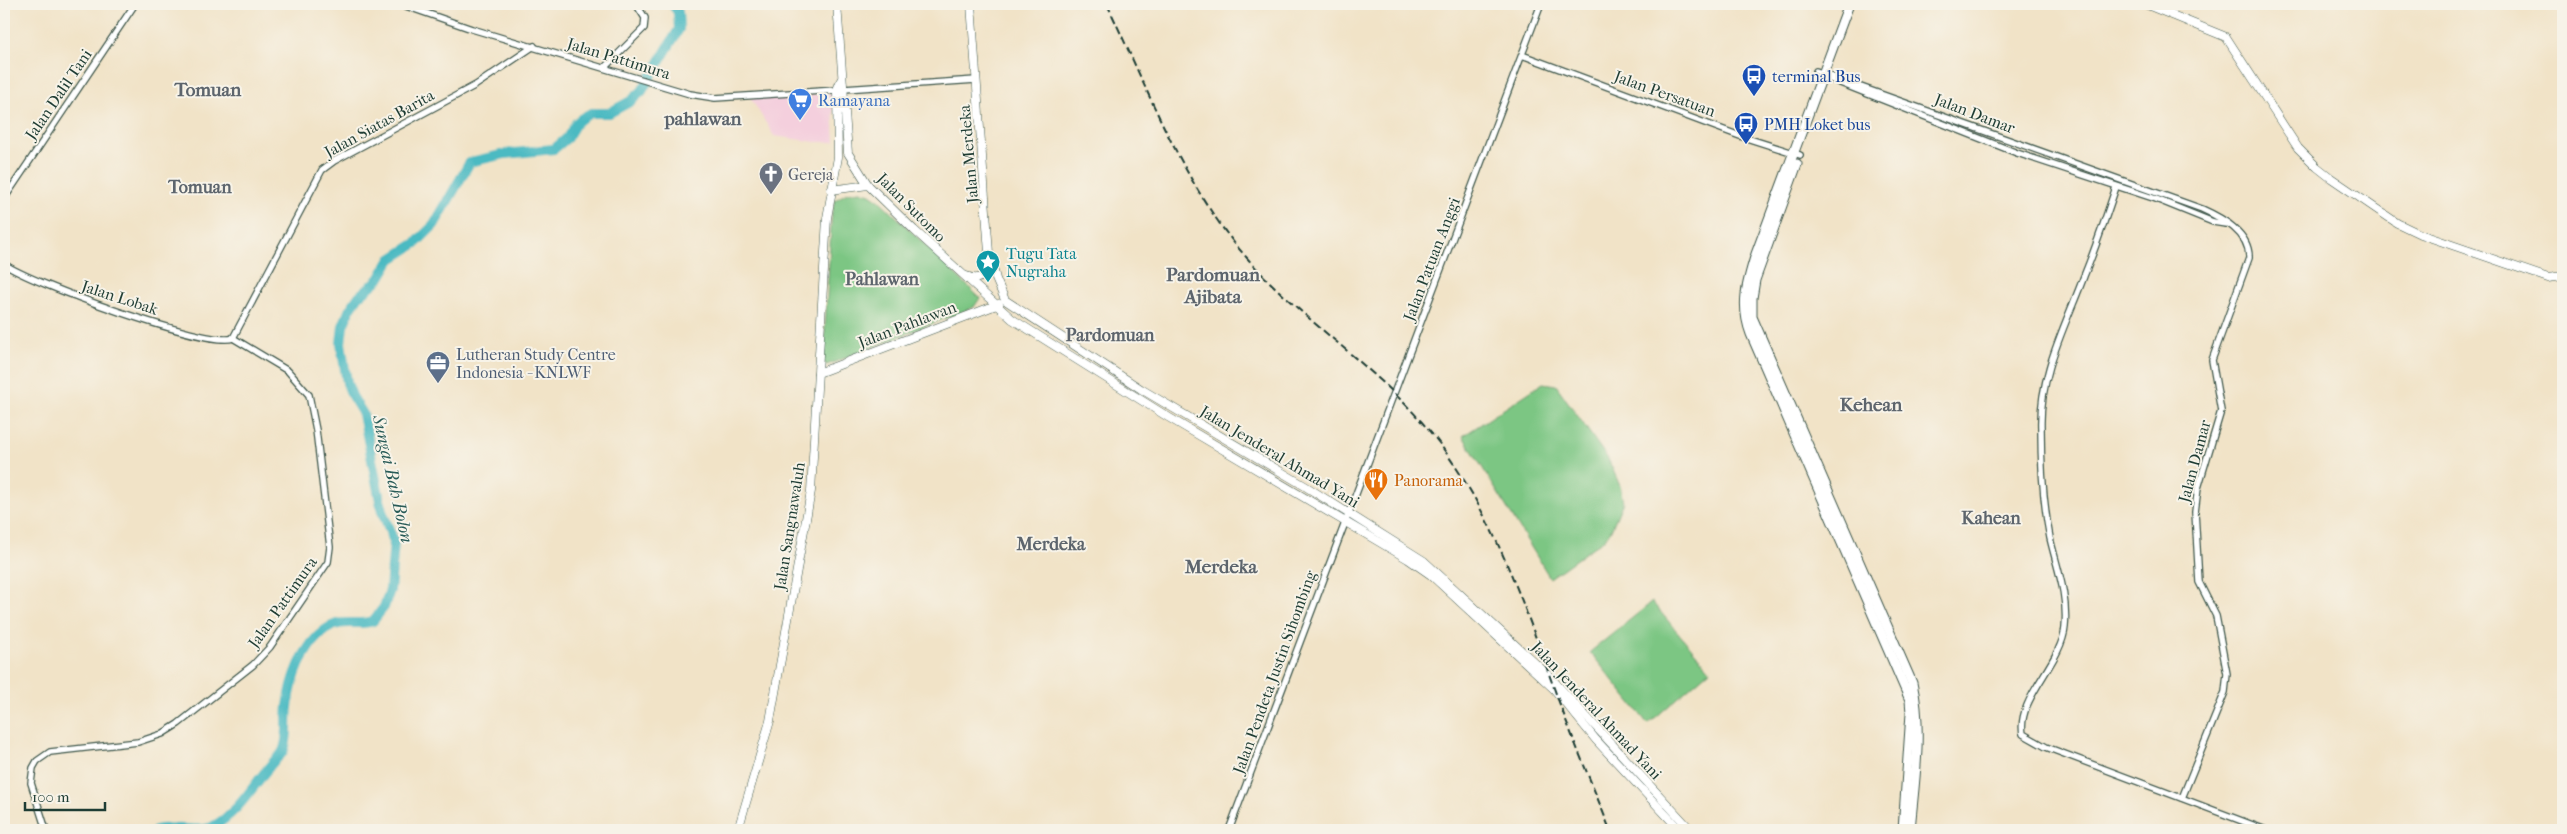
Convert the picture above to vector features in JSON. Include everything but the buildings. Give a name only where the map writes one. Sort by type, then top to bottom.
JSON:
[{"type":"highway","points":[[1849,4],[1755,280],[1752,316],[1912,683],[1918,708],[1910,830]]},
{"type":"highway","points":[[1825,76],[1855,4]]},
{"type":"highway","points":[[1797,154],[1756,254],[1744,296],[1744,312],[1751,334],[1910,700],[1912,712],[1903,830]]},
{"type":"main road","name":"Jalan Sutomo","points":[[837,4],[841,78],[838,157]]},
{"type":"main road","name":"Jalan Merdeka","points":[[971,4],[989,253],[996,279],[1005,300]]},
{"type":"main road","points":[[2145,4],[2226,37],[2283,127],[2307,158],[2331,178],[2397,223],[2420,234],[2548,278],[2563,276]]},
{"type":"main road","name":"Jalan Sutomo","points":[[841,90],[848,153],[868,185],[996,306]]},
{"type":"main road","name":"Jalan Sangnawaluh","points":[[738,830],[770,721],[811,491],[827,218],[838,157]]},
{"type":"main road","points":[[831,190],[868,185]]},
{"type":"main road","points":[[962,275],[972,278],[983,276],[987,272],[989,253]]},
{"type":"main road","name":"Jalan Jenderal Ahmad Yani","points":[[1005,300],[1141,389],[1348,513],[1432,572],[1550,676],[1691,830]]},
{"type":"main road","name":"Jalan Pahlawan","points":[[818,373],[948,322],[996,306],[1005,300]]},
{"type":"main road","name":"Jalan Jenderal Ahmad Yani","points":[[996,306],[1012,319],[1137,398],[1344,522],[1432,572]]},
{"type":"main road","points":[[1069,355],[1075,346]]},
{"type":"main road","points":[[1137,398],[1141,389]]},
{"type":"main road","points":[[1206,439],[1211,430]]},
{"type":"main road","points":[[1270,478],[1276,469]]},
{"type":"main road","name":"Jalan Jenderal Ahmad Yani","points":[[1458,595],[1554,689],[1613,758],[1680,830]]},
{"type":"street","name":"Jalan Dalil Tani","points":[[4,199],[135,4]]},
{"type":"street","name":"Jalan Pattimura","points":[[400,4],[472,29],[605,67],[690,94],[715,98],[976,80]]},
{"type":"street","points":[[605,67],[644,28],[645,18],[636,4]]},
{"type":"street","name":"Jalan Patuan Anggi","points":[[1344,522],[1388,412],[1540,4]]},
{"type":"street","name":"Jalan Siatas Barita","points":[[233,338],[322,170],[334,161],[476,85],[534,46]]},
{"type":"street","name":"Jalan Persatuan","points":[[1522,55],[1797,154]]},
{"type":"street","name":"Jalan Damar","points":[[1825,76],[1955,124],[2202,209],[2215,215],[2242,235],[2249,248],[2249,258],[2212,360],[2221,411],[2198,488],[2194,512],[2199,582],[2216,616],[2227,674],[2225,692],[2182,798]]},
{"type":"street","name":"Jalan Damar","points":[[1955,124],[2017,153],[2213,222],[2228,224]]},
{"type":"street","points":[[2116,187],[2046,377],[2040,427],[2043,472],[2050,536],[2065,595],[2065,629],[2061,647],[2026,708],[2022,728],[2023,734],[2046,747],[2266,830]]},
{"type":"street","name":"Jalan Lobak","points":[[4,264],[15,272],[48,287],[102,306],[164,326],[222,340],[233,338]]},
{"type":"street","name":"Jalan Pattimura","points":[[46,830],[31,775],[37,761],[54,750],[138,742],[162,734],[178,724],[253,665],[266,651],[328,562],[329,538],[316,430],[309,395],[288,371],[233,338]]},
{"type":"street","name":"Jalan Pendeta Justin Sihombing","points":[[1230,830],[1344,522]]},
{"type":"shaded area","points":[[832,94],[835,142],[815,142],[774,136],[750,97]]},
{"type":"green space","points":[[860,191],[870,194],[880,201],[980,298],[974,307],[827,365],[823,363],[832,212],[835,200],[847,193]]},
{"type":"green space","points":[[1543,383],[1556,385],[1608,459],[1620,486],[1623,502],[1610,532],[1603,540],[1550,578],[1463,436]]},
{"type":"green space","points":[[1652,602],[1710,670],[1648,724],[1590,652]]},
{"type":"waterway","name":"Sungai Bah Bolon","points":[[156,830],[170,828],[206,829],[222,821],[230,814],[283,751],[286,744],[288,707],[292,686],[299,664],[310,645],[325,630],[332,626],[344,623],[367,623],[373,621],[384,607],[390,590],[394,542],[382,511],[363,414],[352,396],[347,383],[341,343],[343,326],[350,309],[359,296],[379,279],[391,259],[416,243],[434,225],[470,162],[505,154],[554,149],[567,138],[576,123],[582,118],[591,113],[609,113],[631,101],[642,91],[679,29],[678,12],[672,4]]},
{"type":"railway","points":[[1107,4],[1169,137],[1205,201],[1225,231],[1270,282],[1370,371],[1418,417],[1439,443],[1476,500],[1506,561],[1567,724],[1610,830]]},
{"type":"place","name":"terminal Bus","points":[[1754,97]]},
{"type":"place","name":"Ramayana","points":[[800,121]]},
{"type":"place","name":"PMH Loket bus","points":[[1746,145]]},
{"type":"place","name":"Gereja","points":[[771,195]]},
{"type":"place","name":"Tugu Tata Nugraha","points":[[988,283]]},
{"type":"place","name":"Lutheran Study Centre Indonesia - KNLWF","points":[[438,384]]},
{"type":"place","name":"Panorama","points":[[1376,501]]},
{"type":"district","name":"Tomuan","points":[[208,89]]},
{"type":"district","name":"pahlawan","points":[[703,118]]},
{"type":"district","name":"Tomuan","points":[[200,187]]},
{"type":"district","name":"Pahlawan","points":[[882,279]]},
{"type":"district","name":"Pardomuan Ajibata","points":[[1213,285]]},
{"type":"district","name":"Pardomuan","points":[[1110,335]]},
{"type":"district","name":"Kehean","points":[[1871,404]]},
{"type":"district","name":"Kahean","points":[[1991,518]]},
{"type":"district","name":"Merdeka","points":[[1051,544]]},
{"type":"district","name":"Merdeka","points":[[1221,566]]}]
